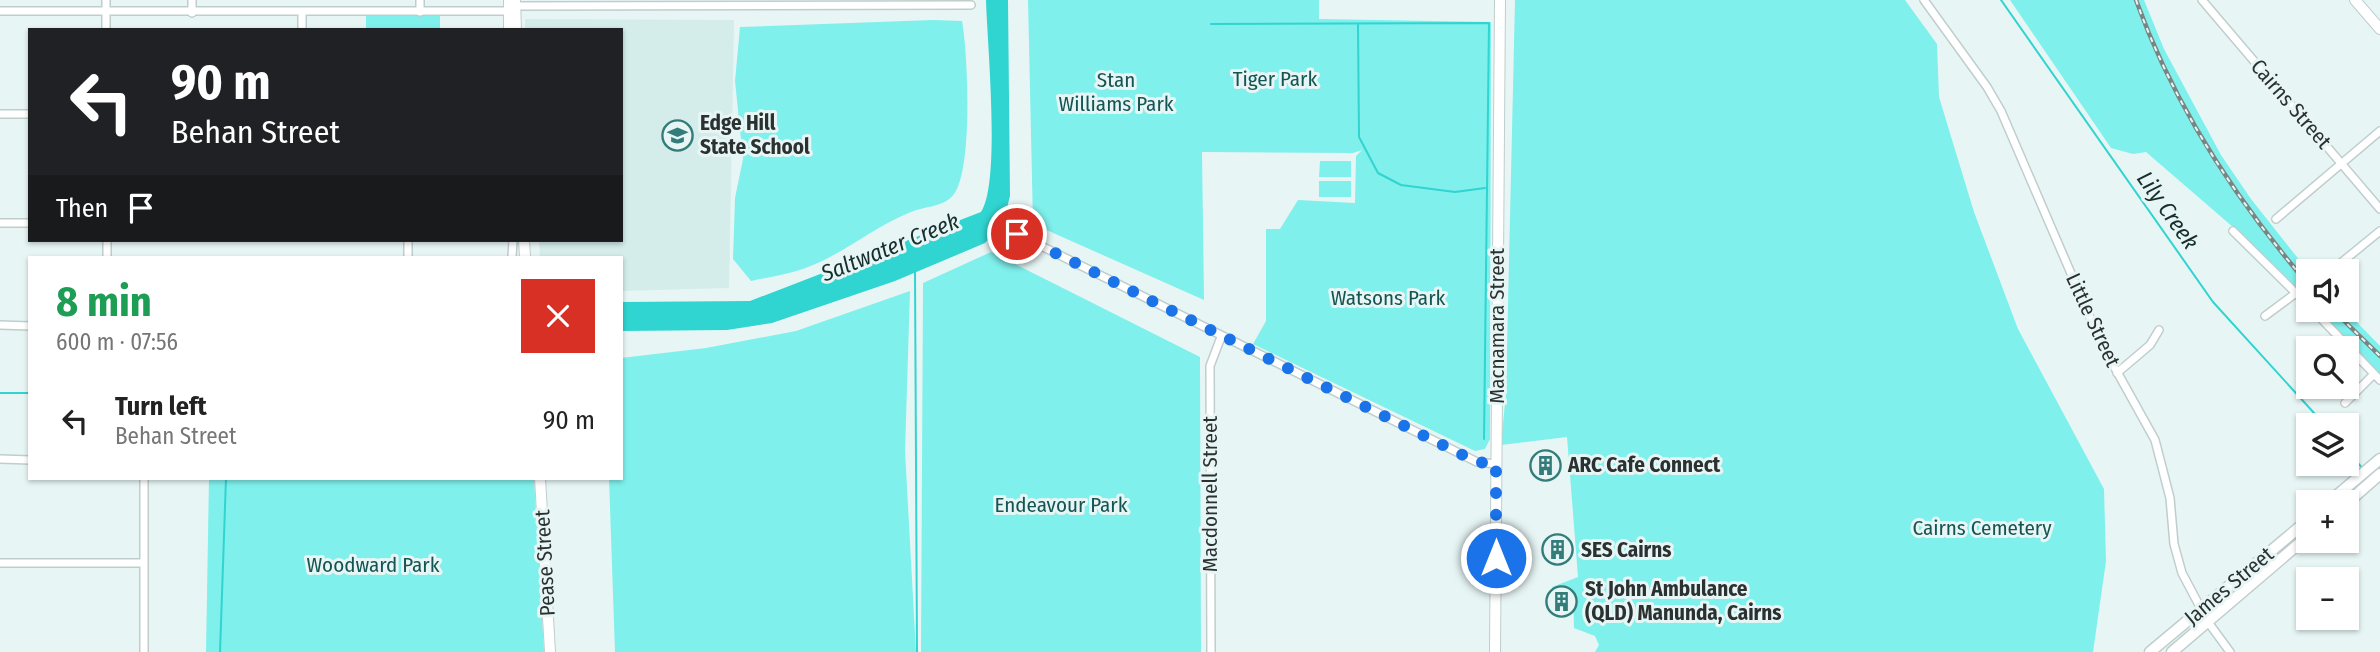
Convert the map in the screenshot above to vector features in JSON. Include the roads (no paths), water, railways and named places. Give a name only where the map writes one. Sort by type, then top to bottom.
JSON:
[{"type":"main road","points":[[2357,490],[2377,466]]},
{"type":"main road","points":[[2348,490],[2366,479]]},
{"type":"main road","name":"James Street","points":[[2150,652],[2296,530]]},
{"type":"main road","name":"James Street","points":[[2172,652],[2296,546]]},
{"type":"street","points":[[106,0],[106,28]]},
{"type":"street","points":[[192,0],[192,13]]},
{"type":"street","points":[[420,0],[420,12]]},
{"type":"street","name":"Macnamara Street","points":[[1495,652],[1500,0]]},
{"type":"street","name":"Little Street","points":[[1924,0],[1997,103],[2101,343],[2155,440],[2170,498],[2177,560],[2208,622],[2230,652]]},
{"type":"street","name":"Cairns Street","points":[[2202,0],[2380,209]]},
{"type":"street","points":[[2355,0],[2380,29]]},
{"type":"street","points":[[0,12],[420,12],[512,6],[746,2],[971,5]]},
{"type":"street","points":[[509,28],[512,6]]},
{"type":"street","points":[[512,6],[516,28]]},
{"type":"street","points":[[302,13],[302,28]]},
{"type":"street","points":[[0,114],[28,114]]},
{"type":"street","points":[[2276,219],[2380,131]]},
{"type":"street","points":[[0,223],[28,223]]},
{"type":"street","points":[[2346,259],[2380,231]]},
{"type":"street","points":[[2234,232],[2296,293],[2265,317]]},
{"type":"street","points":[[1017,234],[1477,462],[1496,464]]},
{"type":"street","points":[[2324,322],[2380,380]]},
{"type":"street","points":[[0,326],[28,326]]},
{"type":"street","points":[[2117,373],[2150,345],[2158,330]]},
{"type":"street","name":"Macdonnell Street","points":[[1211,652],[1210,366],[1221,337]]},
{"type":"street","points":[[2345,403],[2374,374]]},
{"type":"street","points":[[0,459],[28,460]]},
{"type":"street","points":[[144,480],[144,652]]},
{"type":"street","name":"Pease Street","points":[[540,480],[550,651]]},
{"type":"street","points":[[0,563],[144,563]]},
{"type":"waterway","name":"Lily Creek","points":[[2001,0],[2213,302],[2314,413]]},
{"type":"waterway","points":[[1211,24],[1489,23],[1484,439]]},
{"type":"waterway","points":[[1358,25],[1359,137],[1378,173],[1401,185],[1455,192],[1485,188]]},
{"type":"waterway","points":[[915,272],[917,652]]},
{"type":"waterway","points":[[0,393],[28,393]]},
{"type":"waterway","name":"Lily Creek","points":[[2359,464],[2363,469]]},
{"type":"waterway","name":"Saltwater Creek","points":[[220,652],[226,480]]},
{"type":"railway","points":[[2136,0],[2169,77],[2209,150],[2256,219],[2296,270]]},
{"type":"railway","points":[[2345,322],[2380,356]]},
{"type":"place","name":"Edge Hill State School","points":[[677,135]]},
{"type":"place","name":"ARC Cafe Connect","points":[[1545,465]]},
{"type":"place","name":"SES Cairns","points":[[1558,550]]},
{"type":"place","name":"St John Ambulance (QLD) Manunda, Cairns","points":[[1562,601]]},
{"type":"park label","name":"Tiger Park","points":[[1275,79]]},
{"type":"park label","name":"Stan Williams Park","points":[[1116,92]]},
{"type":"park label","name":"Watsons Park","points":[[1388,298]]},
{"type":"park label","name":"Endeavour Park","points":[[1061,505]]},
{"type":"park label","name":"Cairns Cemetery","points":[[1982,528]]},
{"type":"park label","name":"Woodward Park","points":[[373,565]]}]
